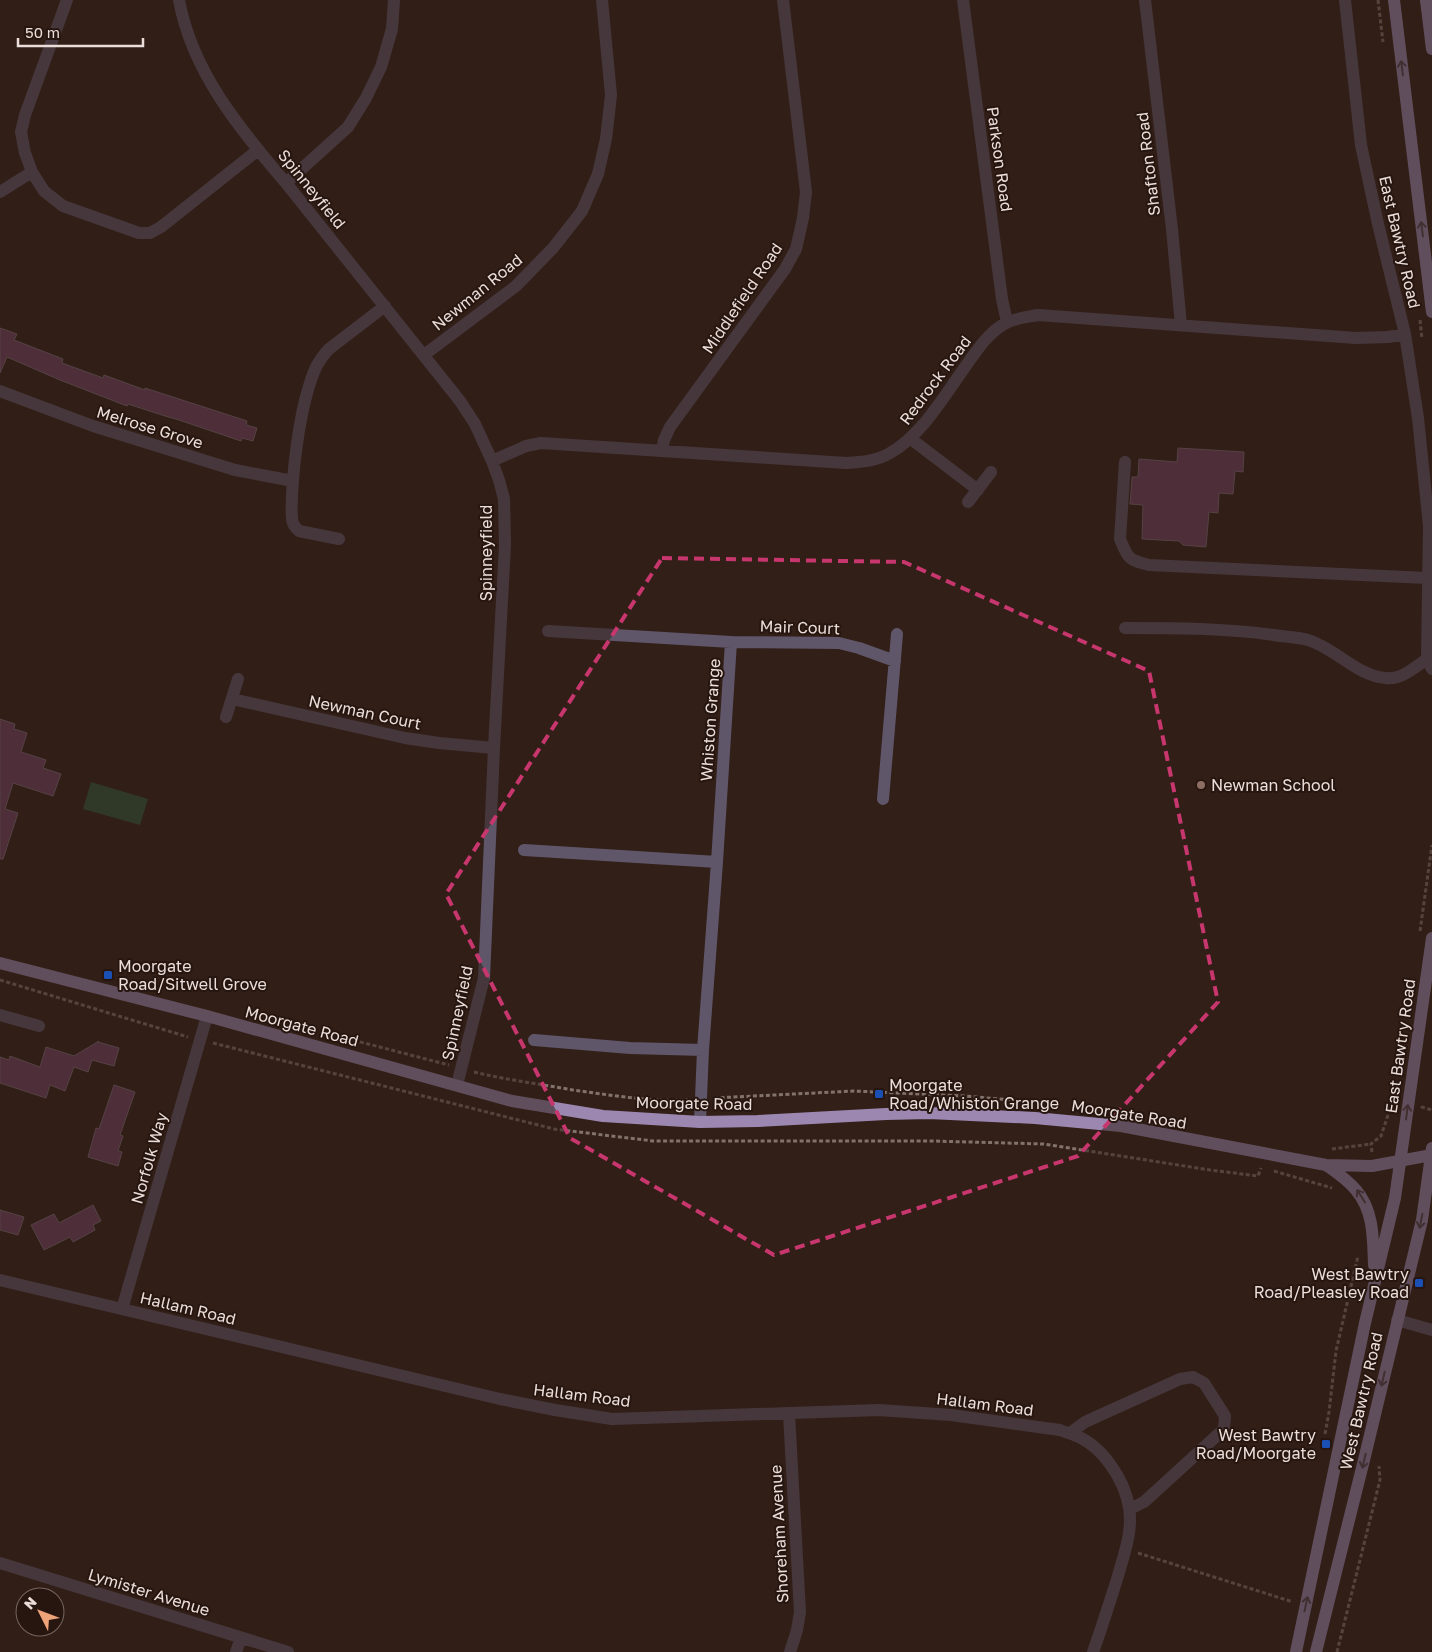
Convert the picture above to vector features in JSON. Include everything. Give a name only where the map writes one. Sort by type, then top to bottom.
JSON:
[{"type":"main road","name":"East Bawtry Road","points":[[1395,0],[1432,312]]},
{"type":"main road","points":[[1426,0],[1432,49]]},
{"type":"main road","name":"East Bawtry Road","points":[[1401,1160],[1409,1090],[1432,938]]},
{"type":"main road","name":"Moorgate Road","points":[[0,963],[206,1016],[512,1100],[585,1114],[700,1122],[929,1113],[1035,1118],[1121,1126],[1326,1165],[1372,1166],[1432,1153]]},
{"type":"main road","name":"West Bawtry Road","points":[[1316,1652],[1422,1220],[1432,1153]]},
{"type":"main road","name":"West Bawtry Road","points":[[1296,1652],[1375,1278],[1395,1198],[1401,1160]]},
{"type":"main road","points":[[1326,1165],[1356,1189],[1364,1200],[1372,1230],[1375,1278]]},
{"type":"street","points":[[67,0],[42,64],[21,132],[25,153],[32,172],[44,191],[63,206],[139,233],[150,233],[258,150]]},
{"type":"street","name":"Spinneyfield","points":[[179,0],[188,36],[206,75],[227,109],[460,401],[475,424],[500,480],[504,499],[506,545],[494,748],[484,978],[457,1085]]},
{"type":"street","points":[[286,183],[348,127],[366,98],[381,67],[390,38],[394,0]]},
{"type":"street","name":"Newman Road","points":[[424,355],[516,286],[553,248],[582,211],[598,174],[606,139],[611,95],[602,0]]},
{"type":"street","name":"Middlefield Road","points":[[662,450],[670,427],[785,269],[796,249],[803,218],[806,192],[783,0]]},
{"type":"street","name":"Parkson Road","points":[[963,0],[1002,299],[1007,322]]},
{"type":"street","name":"Shafton Road","points":[[1145,0],[1172,229],[1181,325]]},
{"type":"street","name":"East Bawtry Road","points":[[1345,0],[1361,145],[1405,334],[1418,418],[1428,516],[1429,664]]},
{"type":"street","points":[[0,192],[32,172]]},
{"type":"street","points":[[339,539],[299,531],[294,526],[292,519],[296,451],[305,401],[316,369],[329,348],[385,306]]},
{"type":"street","name":"Redrock Road","points":[[492,461],[526,446],[541,442],[846,463],[867,461],[890,454],[911,439],[927,420],[982,343],[994,332],[1007,322],[1038,315],[1356,338],[1388,337],[1405,334]]},
{"type":"street","name":"Melrose Grove","points":[[0,391],[93,426],[216,464],[264,477],[293,481]]},
{"type":"street","points":[[911,439],[978,490]]},
{"type":"street","points":[[1125,462],[1120,539],[1124,551],[1132,561],[1149,565],[1427,578]]},
{"type":"street","points":[[968,502],[991,472]]},
{"type":"street","points":[[1125,628],[1247,631],[1308,640],[1323,646],[1376,677],[1388,679],[1429,664]]},
{"type":"street","name":"Whiston Grange","points":[[548,631],[731,642],[703,1050],[700,1122]]},
{"type":"street","points":[[882,799],[897,634]]},
{"type":"street","name":"Mair Court","points":[[731,642],[839,643],[895,661]]},
{"type":"street","points":[[226,717],[238,679]]},
{"type":"street","name":"Newman Court","points":[[232,699],[405,738],[494,748]]},
{"type":"street","points":[[524,850],[717,862]]},
{"type":"street","points":[[0,1015],[39,1026]]},
{"type":"street","name":"Norfolk Way","points":[[122,1309],[206,1016]]},
{"type":"street","points":[[534,1040],[630,1048],[703,1050]]},
{"type":"street","name":"Hallam Road","points":[[0,1280],[500,1399],[612,1419],[879,1410],[952,1415],[1060,1430],[1076,1435],[1094,1447],[1108,1462],[1120,1478],[1130,1509]]},
{"type":"street","points":[[1397,1320],[1432,1330]]},
{"type":"street","points":[[1070,1434],[1085,1422],[1180,1379],[1193,1377],[1204,1382],[1225,1416],[1224,1429],[1144,1502],[1130,1509],[1126,1549],[1104,1623],[1093,1652]]},
{"type":"street","name":"Shoreham Avenue","points":[[789,1414],[800,1612],[790,1652]]},
{"type":"street","name":"Lymister Avenue","points":[[0,1563],[288,1652]]},
{"type":"street","points":[[236,1652],[241,1638]]},
{"type":"path","points":[[337,1035],[500,1078],[601,1094],[673,1101],[854,1091],[964,1096],[1029,1102]]},
{"type":"path","points":[[1331,1150],[1371,1144]]},
{"type":"path","points":[[1264,1154],[1261,1168],[1339,1190]]},
{"type":"path","points":[[1324,1440],[1336,1351],[1360,1247]]},
{"type":"path","points":[[1338,1652],[1380,1480],[1378,1464],[1364,1460]]},
{"type":"path","points":[[1126,1549],[1293,1602],[1291,1610]]},
{"type":"highlighted area","points":[[662,558],[904,562],[1149,671],[1218,1002],[1078,1156],[774,1255],[570,1138],[446,894]]},
{"type":"green space","points":[[91,782],[148,799],[140,825],[83,809]]},
{"type":"building","points":[[0,328],[17,334],[14,340],[63,359],[62,363],[103,378],[104,375],[145,390],[145,388],[247,421],[246,425],[257,428],[253,441],[242,438],[241,441],[128,404],[127,406],[7,357],[0,373]]},
{"type":"building","points":[[1178,448],[1244,452],[1243,472],[1235,471],[1233,494],[1219,493],[1218,513],[1209,512],[1206,547],[1183,545],[1179,541],[1142,539],[1143,505],[1130,504],[1132,477],[1138,477],[1139,459],[1177,462]]},
{"type":"building","points":[[0,719],[15,724],[14,729],[27,733],[21,752],[46,760],[43,768],[61,774],[53,796],[13,783],[5,809],[18,813],[3,859],[0,859]]},
{"type":"building","points":[[99,1041],[119,1048],[114,1066],[92,1060],[88,1072],[74,1067],[65,1091],[50,1085],[46,1098],[0,1083],[0,1057],[9,1060],[10,1056],[40,1067],[46,1047],[74,1056]]},
{"type":"building","points":[[114,1085],[135,1092],[120,1135],[123,1136],[118,1151],[122,1152],[118,1166],[88,1157],[96,1128],[99,1129]]},
{"type":"building","points":[[93,1205],[101,1221],[93,1225],[95,1230],[73,1242],[70,1237],[44,1250],[31,1225],[54,1214],[59,1223]]},
{"type":"building","points":[[0,1210],[24,1217],[18,1235],[0,1230]]},
{"type":"place","name":"Newman School","points":[[1201,785]]},
{"type":"place","name":"Moorgate Road/Sitwell Grove","points":[[108,975]]},
{"type":"place","name":"Moorgate Road/Whiston Grange","points":[[879,1094]]},
{"type":"place","name":"West Bawtry Road/Pleasley Road","points":[[1419,1283]]},
{"type":"place","name":"West Bawtry Road/Moorgate","points":[[1326,1444]]}]
